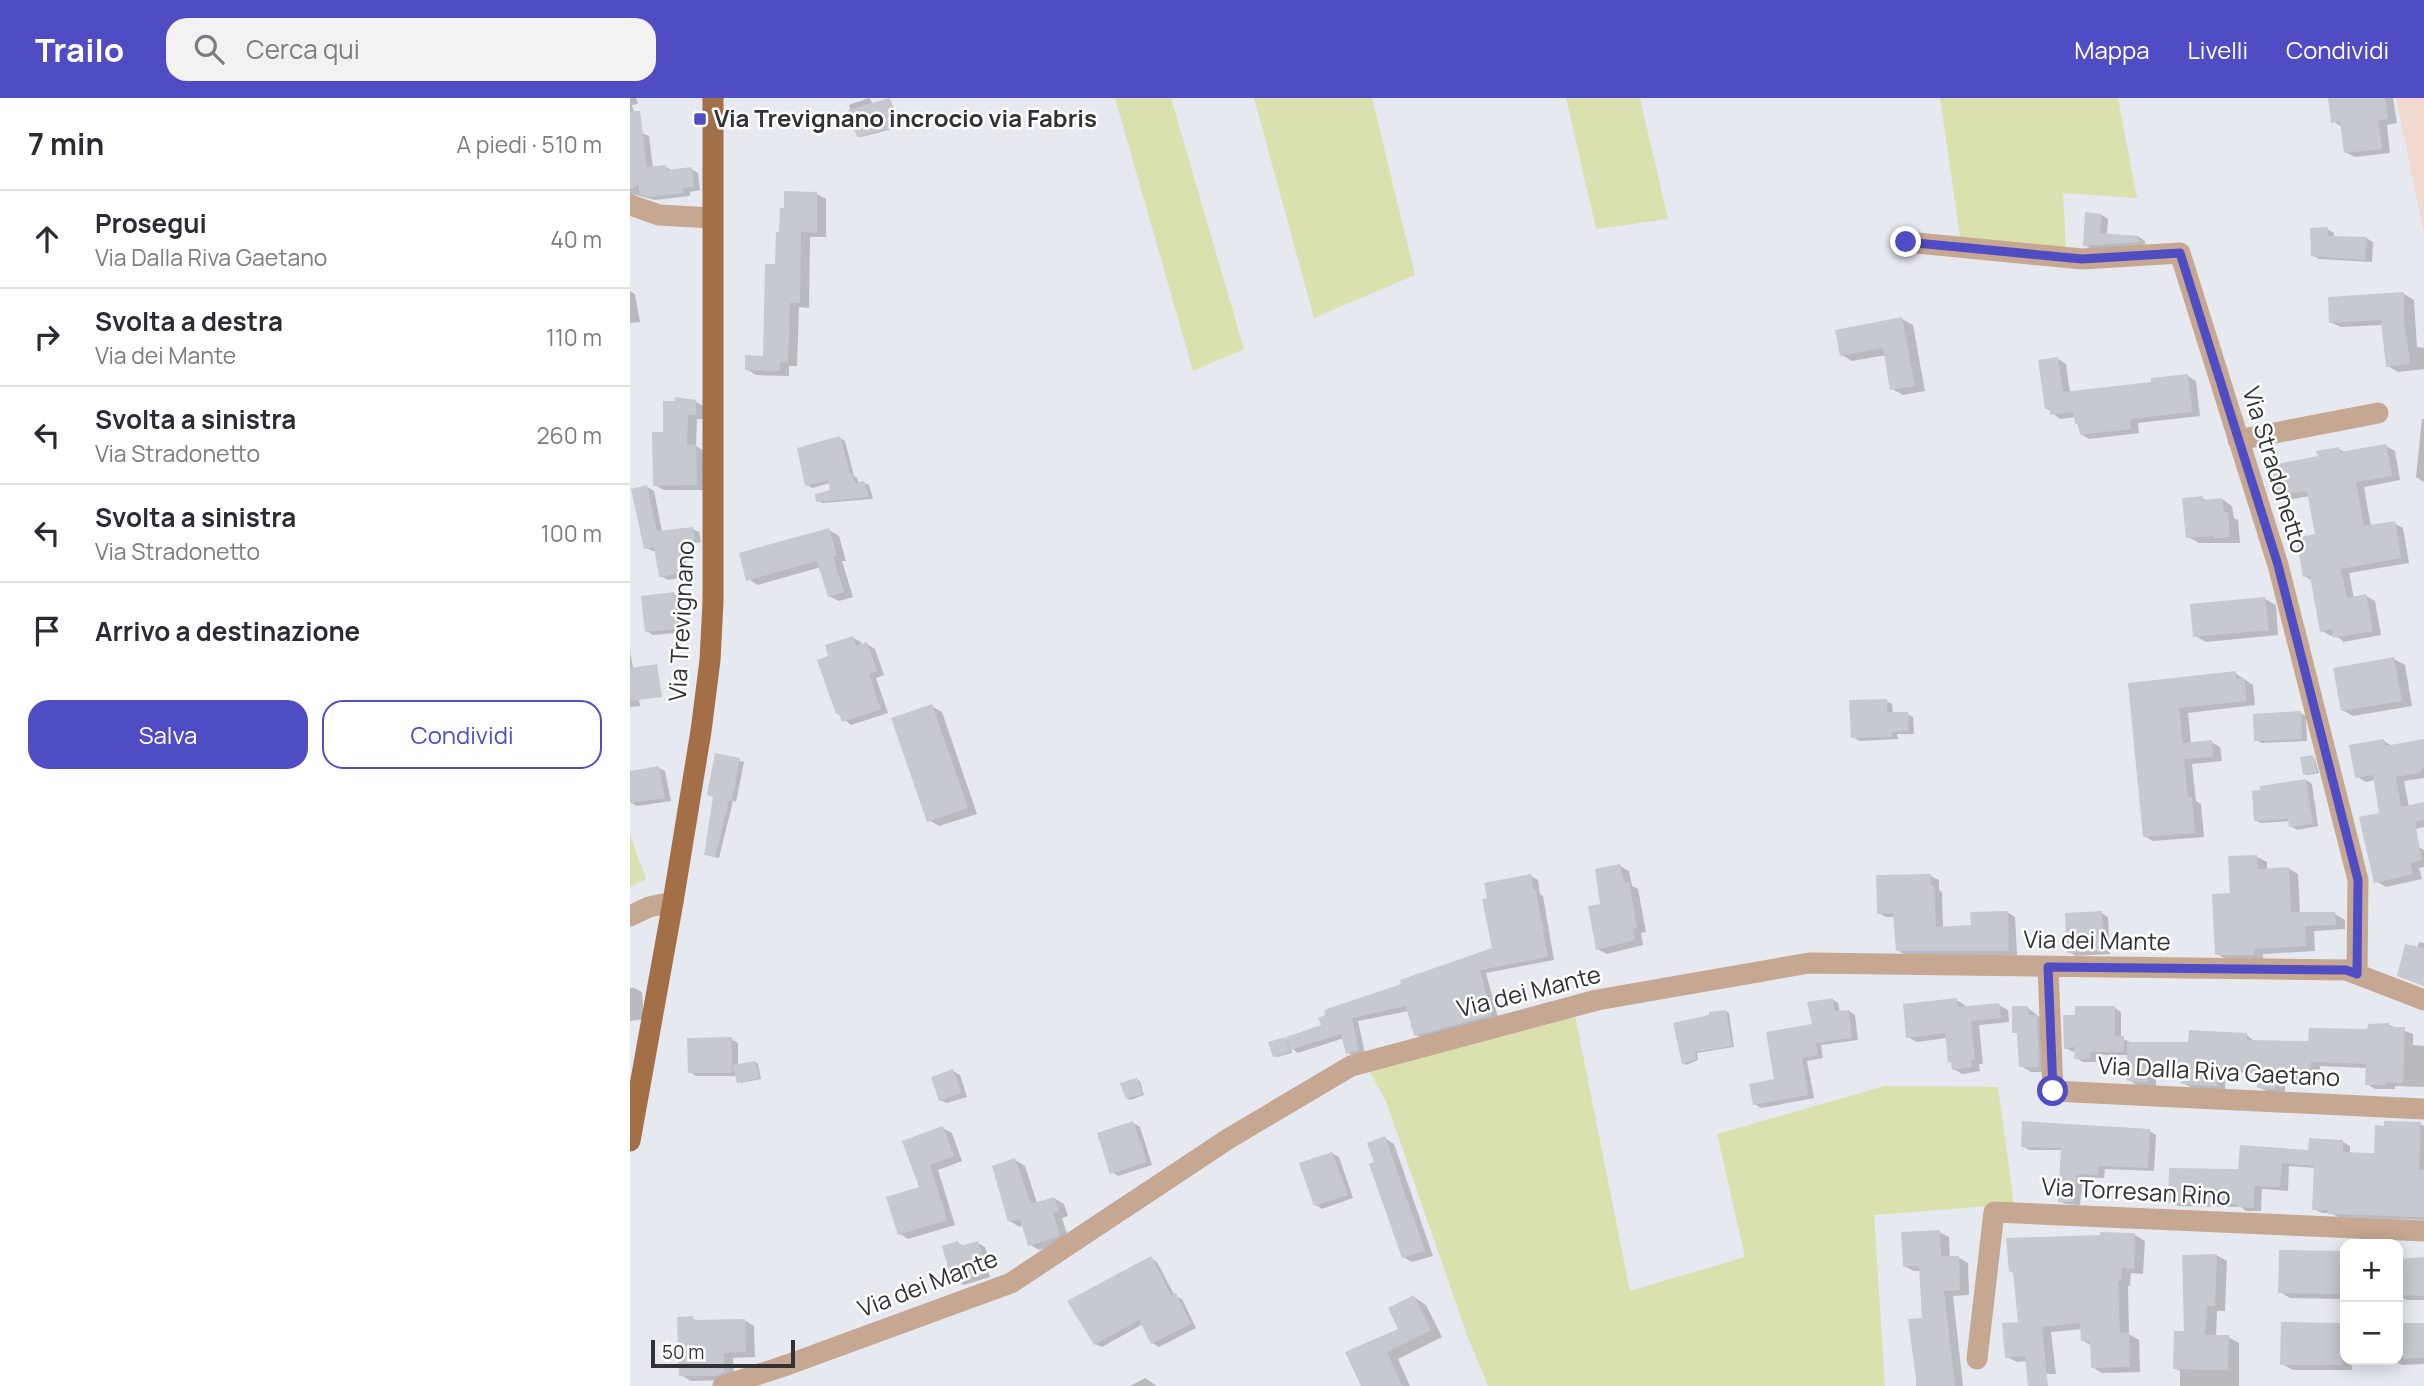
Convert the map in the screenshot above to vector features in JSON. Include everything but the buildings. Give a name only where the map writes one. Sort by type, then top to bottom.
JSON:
[{"type":"main road","name":"Via Trevignano","points":[[630,1141],[701,731],[712,625],[713,98]]},
{"type":"street","points":[[630,205],[659,215],[712,218]]},
{"type":"street","name":"Via Stradonetto","points":[[1906,242],[2082,259],[2180,253],[2278,565],[2358,880],[2357,974]]},
{"type":"street","points":[[2238,440],[2378,413]]},
{"type":"street","points":[[630,916],[649,906],[673,902]]},
{"type":"street","name":"Via dei Mante","points":[[723,1386],[1012,1283],[1228,1139],[1351,1066],[1597,1000],[1809,964],[2346,970],[2424,1000]]},
{"type":"street","name":"Via Dalla Riva Gaetano","points":[[2048,967],[2053,1091],[2424,1109]]},
{"type":"street","name":"Via Torresan Rino","points":[[1977,1359],[1994,1212],[2424,1231]]},
{"type":"shaded area","points":[[2396,98],[2424,98],[2424,234]]},
{"type":"green space","points":[[1115,98],[1171,98],[1244,349],[1193,371]]},
{"type":"green space","points":[[1254,98],[1372,98],[1415,275],[1314,318]]},
{"type":"green space","points":[[1566,98],[1640,98],[1668,219],[1596,229]]},
{"type":"green space","points":[[1940,98],[2118,98],[2137,198],[2063,193],[2066,252],[1961,243]]},
{"type":"green space","points":[[630,835],[646,879],[630,887]]},
{"type":"green space","points":[[1573,1005],[1630,1291],[1745,1257],[1717,1134],[1885,1086],[1998,1087],[2014,1204],[1874,1215],[1885,1386],[1488,1386],[1467,1335],[1386,1101],[1366,1065]]},
{"type":"place","name":"Via Trevignano incrocio via Fabris","points":[[700,119]]},
{"type":"route","points":[[1906,242],[2082,259],[2180,253],[2278,565],[2358,880],[2357,974],[2346,970],[2048,967],[2053,1091]]}]
